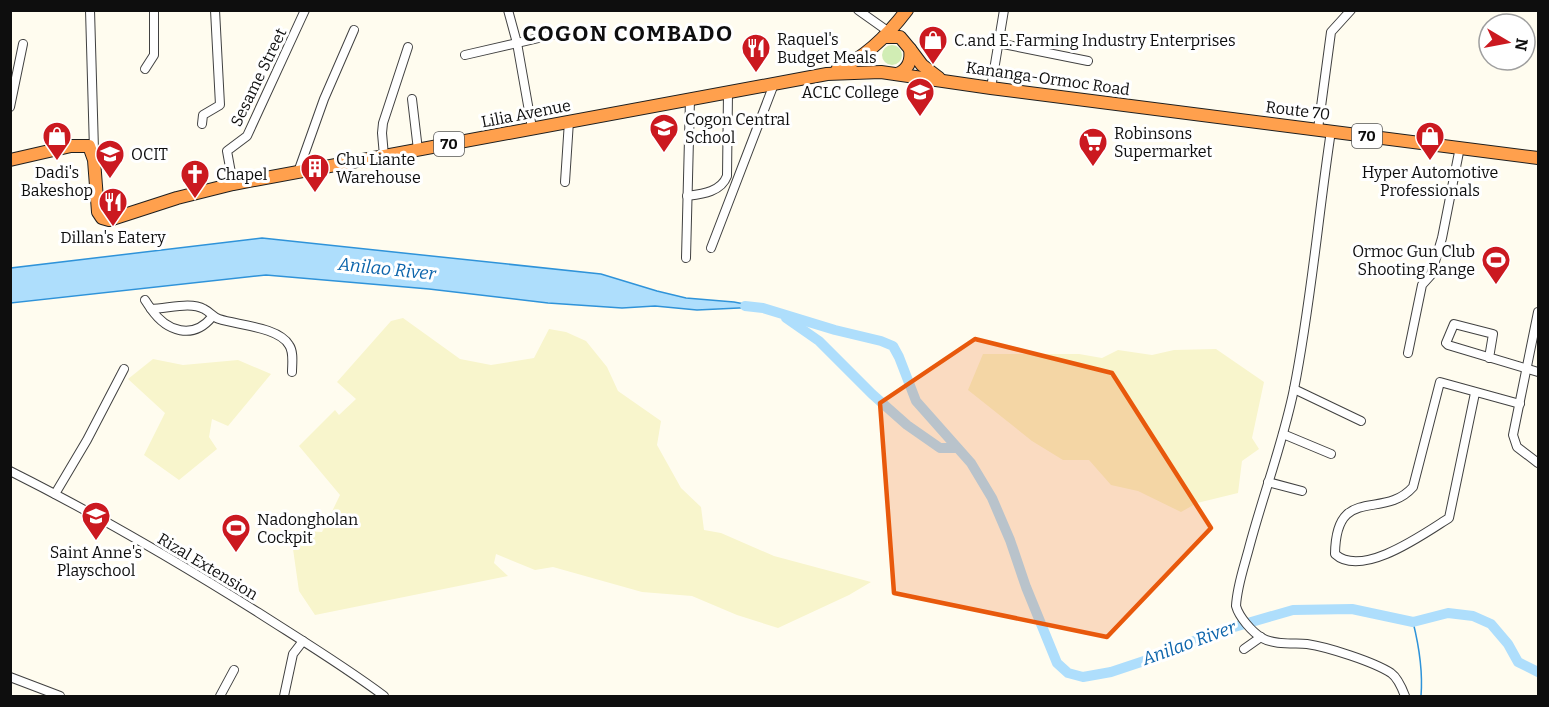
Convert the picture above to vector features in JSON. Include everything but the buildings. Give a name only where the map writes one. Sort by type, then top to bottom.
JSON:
[{"type":"highway","points":[[881,72],[872,59],[883,38],[908,10]]},
{"type":"highway","points":[[897,74],[904,70],[910,62],[906,27],[908,10]]},
{"type":"highway","points":[[883,38],[900,37],[909,46]]},
{"type":"highway","name":"70","points":[[827,74],[856,60],[883,38]]},
{"type":"highway","name":"70","points":[[909,46],[927,70],[943,80]]},
{"type":"highway","name":"70","points":[[827,74],[881,72],[897,74]]},
{"type":"highway","name":"Lilia Avenue","points":[[94,160],[98,212],[102,218],[109,220],[177,198],[233,184],[827,74]]},
{"type":"highway","name":"Kananga-Ormoc Road","points":[[897,74],[1195,114]]},
{"type":"highway","name":"Route 70","points":[[1195,114],[1539,158]]},
{"type":"highway","points":[[10,160],[68,146],[94,160]]},
{"type":"street","points":[[90,10],[94,160]]},
{"type":"street","points":[[145,69],[154,54],[154,10]]},
{"type":"street","points":[[202,124],[203,115],[220,105],[215,10]]},
{"type":"street","name":"Sesame Street","points":[[233,184],[227,151],[246,136],[305,10]]},
{"type":"street","points":[[508,10],[517,43],[532,128]]},
{"type":"street","points":[[858,10],[883,38]]},
{"type":"street","points":[[991,88],[1004,10]]},
{"type":"street","points":[[1351,10],[1331,32],[1325,69],[1325,130],[1319,216],[1313,272],[1294,390],[1243,571],[1236,606],[1240,615],[1261,638],[1310,645],[1343,653],[1392,674],[1400,684],[1405,696]]},
{"type":"street","points":[[298,172],[324,99],[354,30]]},
{"type":"street","points":[[465,55],[556,34]]},
{"type":"street","points":[[998,43],[1088,61]]},
{"type":"street","points":[[10,107],[23,44]]},
{"type":"street","points":[[384,156],[383,123],[408,47]]},
{"type":"street","points":[[711,248],[774,84]]},
{"type":"street","points":[[687,196],[711,191],[721,186],[727,176],[728,93]]},
{"type":"street","points":[[412,99],[418,150]]},
{"type":"street","points":[[686,258],[690,99]]},
{"type":"street","points":[[565,182],[569,121]]},
{"type":"street","points":[[68,146],[93,138]]},
{"type":"street","points":[[1408,353],[1422,285],[1431,275],[1442,238],[1460,147]]},
{"type":"street","points":[[145,300],[167,326],[188,331],[202,327],[212,317]]},
{"type":"street","points":[[152,309],[197,306],[205,309],[212,317],[267,330],[286,340],[291,350],[292,372]]},
{"type":"street","points":[[1539,312],[1513,435],[1517,447],[1539,464]]},
{"type":"street","points":[[1489,358],[1492,334],[1454,324],[1448,336],[1446,343],[1448,345],[1489,358],[1539,372]]},
{"type":"street","points":[[55,494],[87,440],[124,369]]},
{"type":"street","points":[[1474,393],[1449,518],[1394,552],[1360,561],[1340,559],[1335,554],[1335,535],[1341,520],[1351,510],[1405,496],[1413,487],[1440,382],[1520,404]]},
{"type":"street","points":[[1294,390],[1361,421]]},
{"type":"street","points":[[1283,434],[1331,454]]},
{"type":"street","name":"Rizal Extension","points":[[10,471],[181,564],[303,641],[384,696]]},
{"type":"street","points":[[1268,482],[1302,491]]},
{"type":"street","points":[[1244,649],[1261,638]]},
{"type":"street","points":[[284,696],[293,654],[303,641]]},
{"type":"street","points":[[220,696],[234,670]]},
{"type":"street","points":[[10,677],[60,696]]},
{"type":"highlighted area","points":[[975,339],[1112,373],[1211,528],[1107,637],[894,593],[880,403]]},
{"type":"shaded area","points":[[403,318],[460,359],[491,365],[534,358],[549,329],[566,332],[586,341],[607,367],[618,391],[661,421],[657,445],[681,488],[701,507],[704,530],[721,533],[774,556],[871,582],[849,595],[778,628],[737,615],[692,596],[642,592],[553,567],[535,570],[496,554],[494,563],[508,576],[315,615],[299,591],[292,542],[300,531],[322,532],[340,495],[299,446],[335,410],[339,415],[356,399],[337,382],[391,321]]},
{"type":"shaded area","points":[[1216,349],[1264,382],[1252,438],[1259,449],[1242,461],[1238,493],[1197,503],[1181,512],[1138,491],[1111,485],[1089,460],[1063,460],[1032,441],[968,390],[983,354],[1079,354],[1102,358],[1118,350],[1152,355],[1174,350]]},
{"type":"shaded area","points":[[153,359],[183,365],[238,360],[271,374],[228,426],[212,419],[209,437],[217,449],[179,480],[144,455],[165,413],[128,379]]},
{"type":"green space","points":[[888,45],[896,45],[902,51],[902,59],[896,65],[888,65],[882,59],[882,51]]},
{"type":"water","points":[[262,238],[601,274],[686,298],[734,302],[760,307],[697,310],[655,306],[622,308],[548,303],[429,289],[266,275],[11,303],[11,268]]},
{"type":"waterway","name":"Anilao River","points":[[745,306],[763,308],[893,346],[916,401],[971,463],[992,498],[1057,663],[1068,673],[1083,677],[1111,672],[1217,632],[1293,610],[1352,609],[1413,622],[1448,613],[1473,616],[1491,624],[1508,644],[1518,662],[1538,672]]},
{"type":"waterway","name":"Anilao River","points":[[786,318],[819,341],[907,425],[940,448],[957,448]]},
{"type":"waterway","points":[[1413,622],[1420,659],[1421,696]]},
{"type":"place","name":"C.and E. Farming Industry Enterprises","points":[[933,66]]},
{"type":"place","name":"Raquel's Budget Meals","points":[[756,74]]},
{"type":"place","name":"ACLC College","points":[[920,118]]},
{"type":"place","name":"Cogon Central School","points":[[664,154]]},
{"type":"place","name":"Dadi's Bakeshop","points":[[57,162]]},
{"type":"place","name":"Hyper Automotive Professionals","points":[[1430,162]]},
{"type":"place","name":"Robinsons Supermarket","points":[[1093,168]]},
{"type":"place","name":"OCIT","points":[[110,180]]},
{"type":"place","name":"Chu Liante Warehouse","points":[[315,194]]},
{"type":"place","name":"Chapel","points":[[195,200]]},
{"type":"place","name":"Dillan's Eatery","points":[[113,228]]},
{"type":"place","name":"Ormoc Gun Club Shooting Range","points":[[1496,286]]},
{"type":"place","name":"Saint Anne's Playschool","points":[[96,542]]},
{"type":"place","name":"Nadongholan Cockpit","points":[[236,554]]},
{"type":"district","name":"COGON COMBADO","points":[[628,33]]}]
